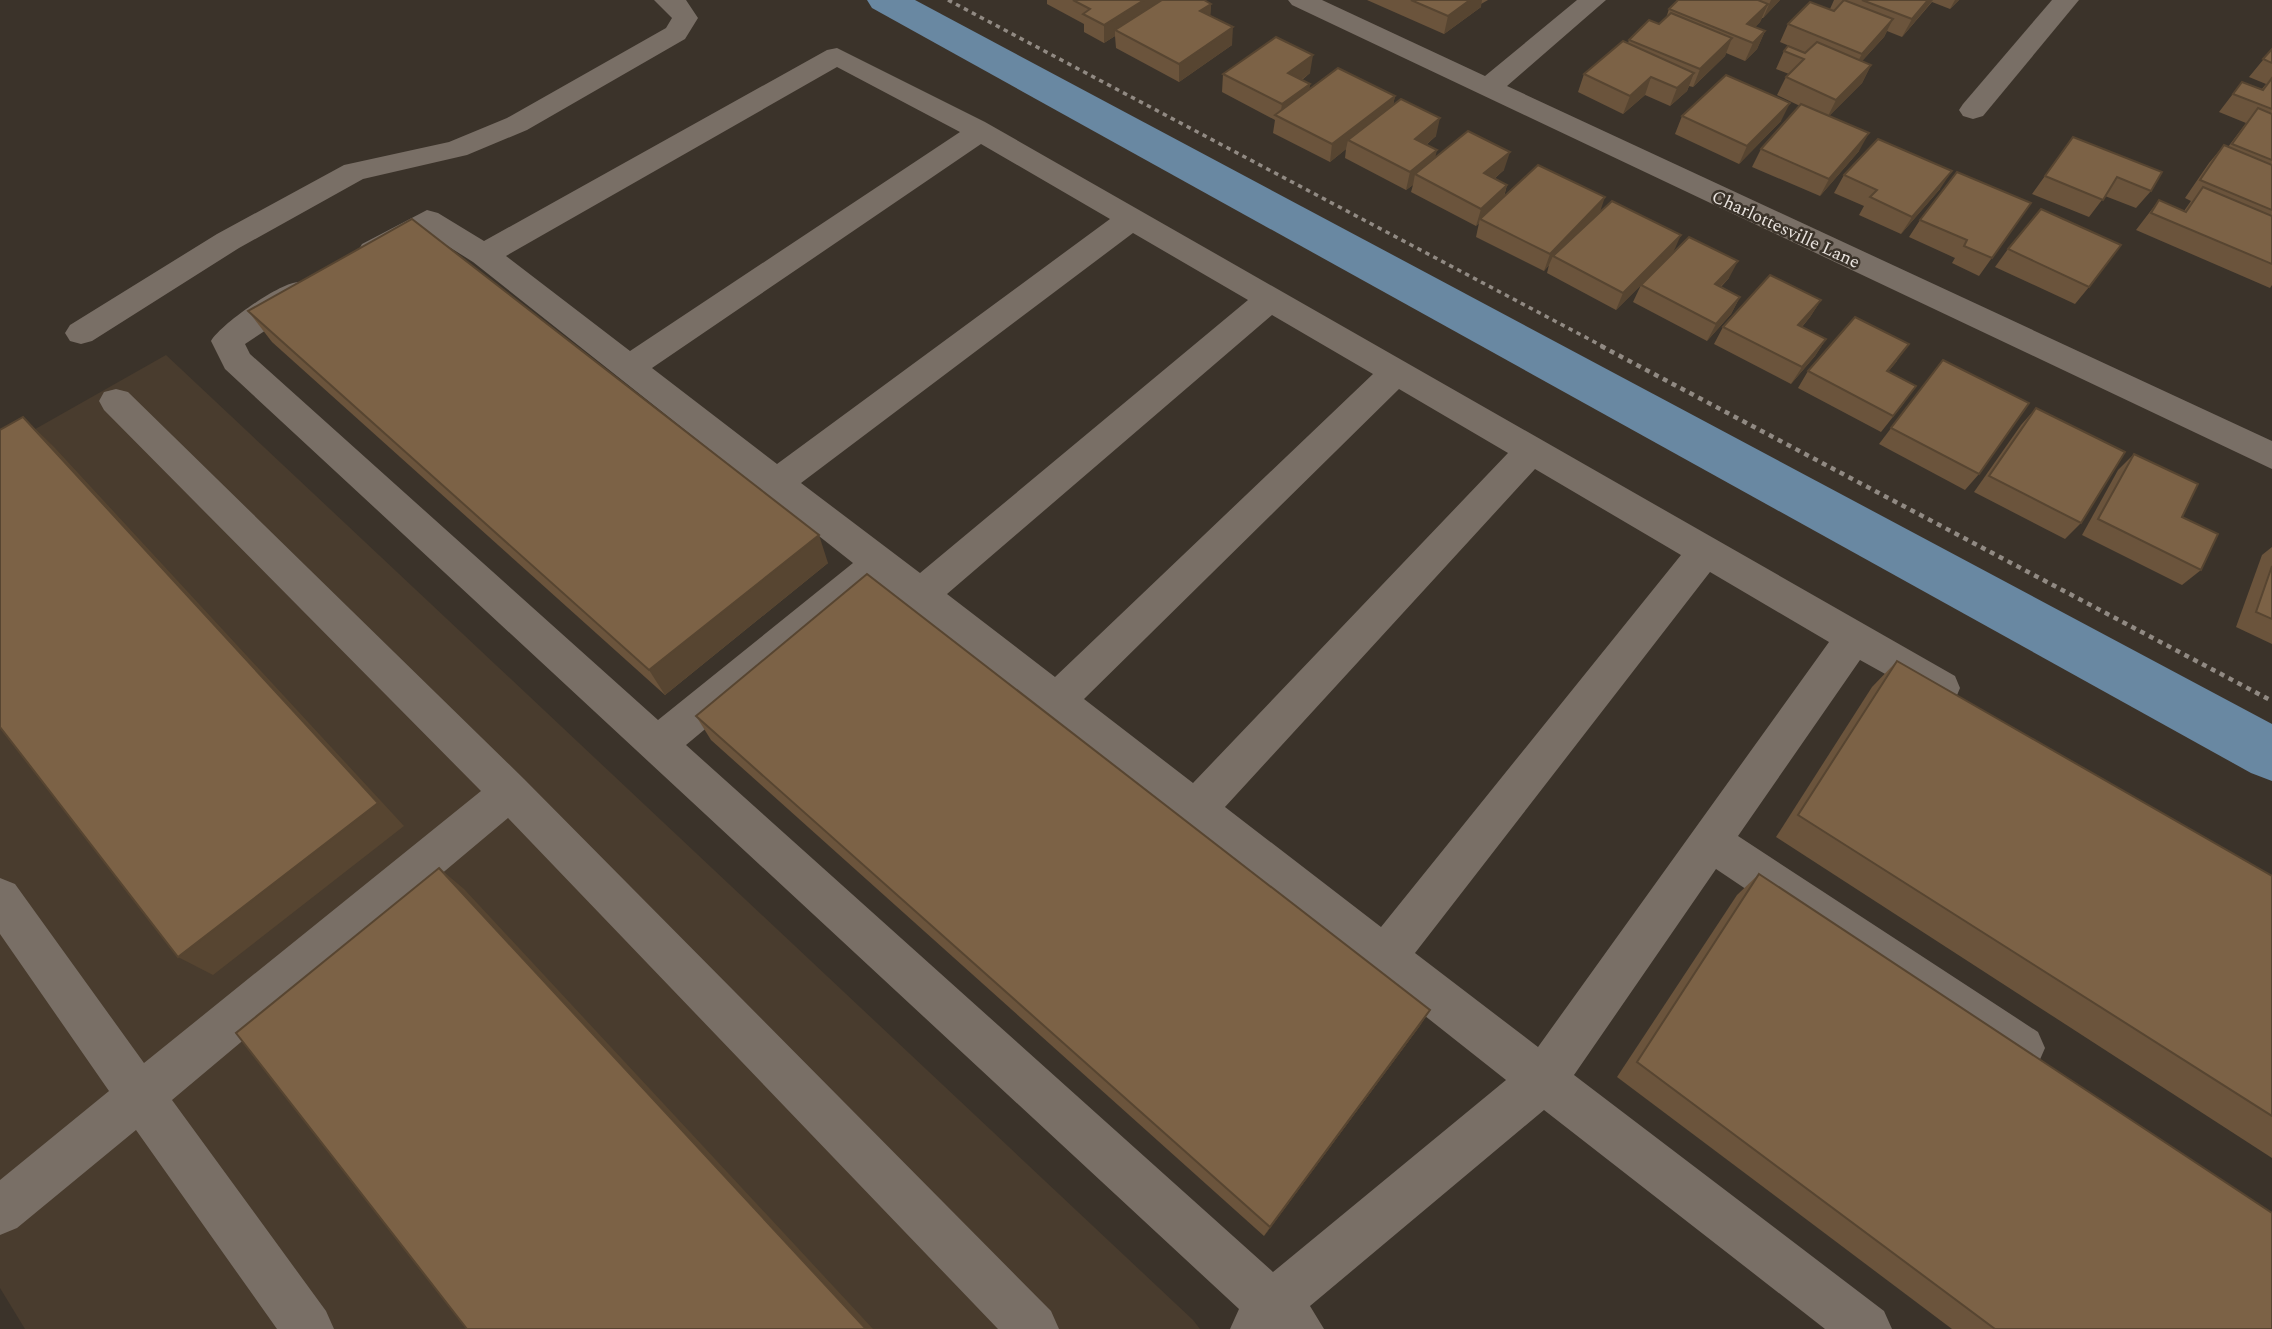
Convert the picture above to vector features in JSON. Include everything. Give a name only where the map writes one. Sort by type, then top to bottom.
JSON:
[{"type":"street","points":[[81,333],[228,241],[354,172],[457,149],[517,124],[676,33],[685,18],[676,5],[667,0]]},
{"type":"street","name":"Charlottesville Lane","points":[[1301,0],[2272,456]]},
{"type":"street","points":[[1486,89],[1593,0]]},
{"type":"street","points":[[1973,110],[2066,0]]},
{"type":"street","points":[[484,255],[837,56],[980,131],[1973,707]]},
{"type":"street","points":[[629,368],[980,131]]},
{"type":"street","points":[[776,483],[1131,219]]},
{"type":"street","points":[[1854,637],[1544,1080],[1275,1321],[658,744],[237,361],[227,341],[260,316],[427,220],[484,255],[878,563],[1544,1080],[1866,1329]]},
{"type":"street","points":[[920,595],[1270,299]]},
{"type":"street","points":[[1056,701],[1396,372]]},
{"type":"street","points":[[116,401],[510,792],[1033,1329]]},
{"type":"street","points":[[1196,809],[1531,450]]},
{"type":"street","points":[[1385,956],[1705,551]]},
{"type":"street","points":[[658,744],[878,563]]},
{"type":"street","points":[[0,1211],[510,792]]},
{"type":"street","points":[[1711,842],[2054,1069]]},
{"type":"street","points":[[0,898],[308,1329]]},
{"type":"path","points":[[948,0],[2272,701]]},
{"type":"shaded area","points":[[166,355],[1200,1329],[25,1329],[0,1288],[0,449]]},
{"type":"building","points":[[1073,0],[1144,0],[1104,25],[1083,14],[1090,9]]},
{"type":"building","points":[[1162,0],[1204,0],[1211,4],[1200,11],[1233,27],[1179,64],[1115,30]]},
{"type":"building","points":[[1411,0],[1470,0],[1448,16]]},
{"type":"building","points":[[1678,0],[1758,0],[1768,4],[1747,24],[1765,31],[1753,43],[1669,9]]},
{"type":"building","points":[[1844,0],[1893,19],[1862,54],[1788,24],[1810,2],[1834,11]]},
{"type":"building","points":[[1862,0],[1928,0],[1912,19]]},
{"type":"building","points":[[1671,13],[1732,38],[1700,69],[1629,40],[1649,20],[1659,24]]},
{"type":"building","points":[[1276,37],[1313,55],[1288,73],[1310,84],[1282,104],[1223,74]]},
{"type":"building","points":[[1623,41],[1694,73],[1677,88],[1651,77],[1630,96],[1584,74]]},
{"type":"building","points":[[1817,42],[1871,65],[1836,100],[1786,77],[1804,59],[1784,51],[1788,46],[1805,53]]},
{"type":"building","points":[[2272,49],[2272,63],[2263,59]]},
{"type":"building","points":[[1338,68],[1395,96],[1332,144],[1275,115]]},
{"type":"building","points":[[1726,75],[1790,103],[1747,146],[1682,116]]},
{"type":"building","points":[[2272,78],[2272,109],[2233,94],[2242,82],[2263,90]]},
{"type":"building","points":[[1401,99],[1440,118],[1415,139],[1437,150],[1410,172],[1348,140]]},
{"type":"building","points":[[1801,104],[1869,133],[1829,179],[1761,149]]},
{"type":"building","points":[[2258,108],[2272,114],[2272,160],[2232,144]]},
{"type":"building","points":[[1468,131],[1510,152],[1484,173],[1507,185],[1481,209],[1415,174]]},
{"type":"building","points":[[2073,137],[2162,172],[2151,191],[2117,177],[2103,200],[2045,176]]},
{"type":"building","points":[[1878,139],[1952,171],[1912,217],[1870,197],[1877,190],[1844,175]]},
{"type":"building","points":[[2224,145],[2272,165],[2272,210],[2200,180]]},
{"type":"building","points":[[1538,165],[1605,197],[1550,254],[1480,219]]},
{"type":"building","points":[[1957,172],[2031,203],[1992,258],[1964,246],[1967,240],[1920,220]]},
{"type":"building","points":[[2203,187],[2272,216],[2272,264],[2151,213],[2159,200],[2186,212]]},
{"type":"building","points":[[1612,201],[1681,235],[1623,293],[1553,256]]},
{"type":"building","points":[[2041,209],[2121,245],[2089,287],[2008,249]]},
{"type":"building","points":[[412,219],[819,535],[649,670],[248,311]]},
{"type":"building","points":[[1689,237],[1738,261],[1715,284],[1740,297],[1716,324],[1641,285]]},
{"type":"building","points":[[1770,275],[1821,300],[1798,325],[1826,339],[1802,367],[1723,327]]},
{"type":"building","points":[[1855,317],[1909,344],[1887,371],[1916,386],[1893,416],[1808,371]]},
{"type":"building","points":[[1943,360],[2029,403],[1979,474],[1891,428]]},
{"type":"building","points":[[2036,408],[2125,452],[2081,523],[1989,476]]},
{"type":"building","points":[[23,417],[378,803],[178,957],[0,727],[0,430]]},
{"type":"building","points":[[2134,454],[2198,484],[2182,517],[2218,534],[2201,570],[2098,519]]},
{"type":"building","points":[[2272,566],[2272,619],[2256,612]]},
{"type":"building","points":[[867,574],[1430,1010],[1270,1227],[696,716]]},
{"type":"building","points":[[1897,661],[2272,876],[2272,1116],[1798,815]]},
{"type":"building","points":[[439,868],[866,1329],[467,1329],[236,1033]]},
{"type":"building","points":[[1759,874],[2272,1213],[2272,1329],[1995,1329],[1637,1062]]},
{"type":"waterway","points":[[886,0],[2272,754]]}]
